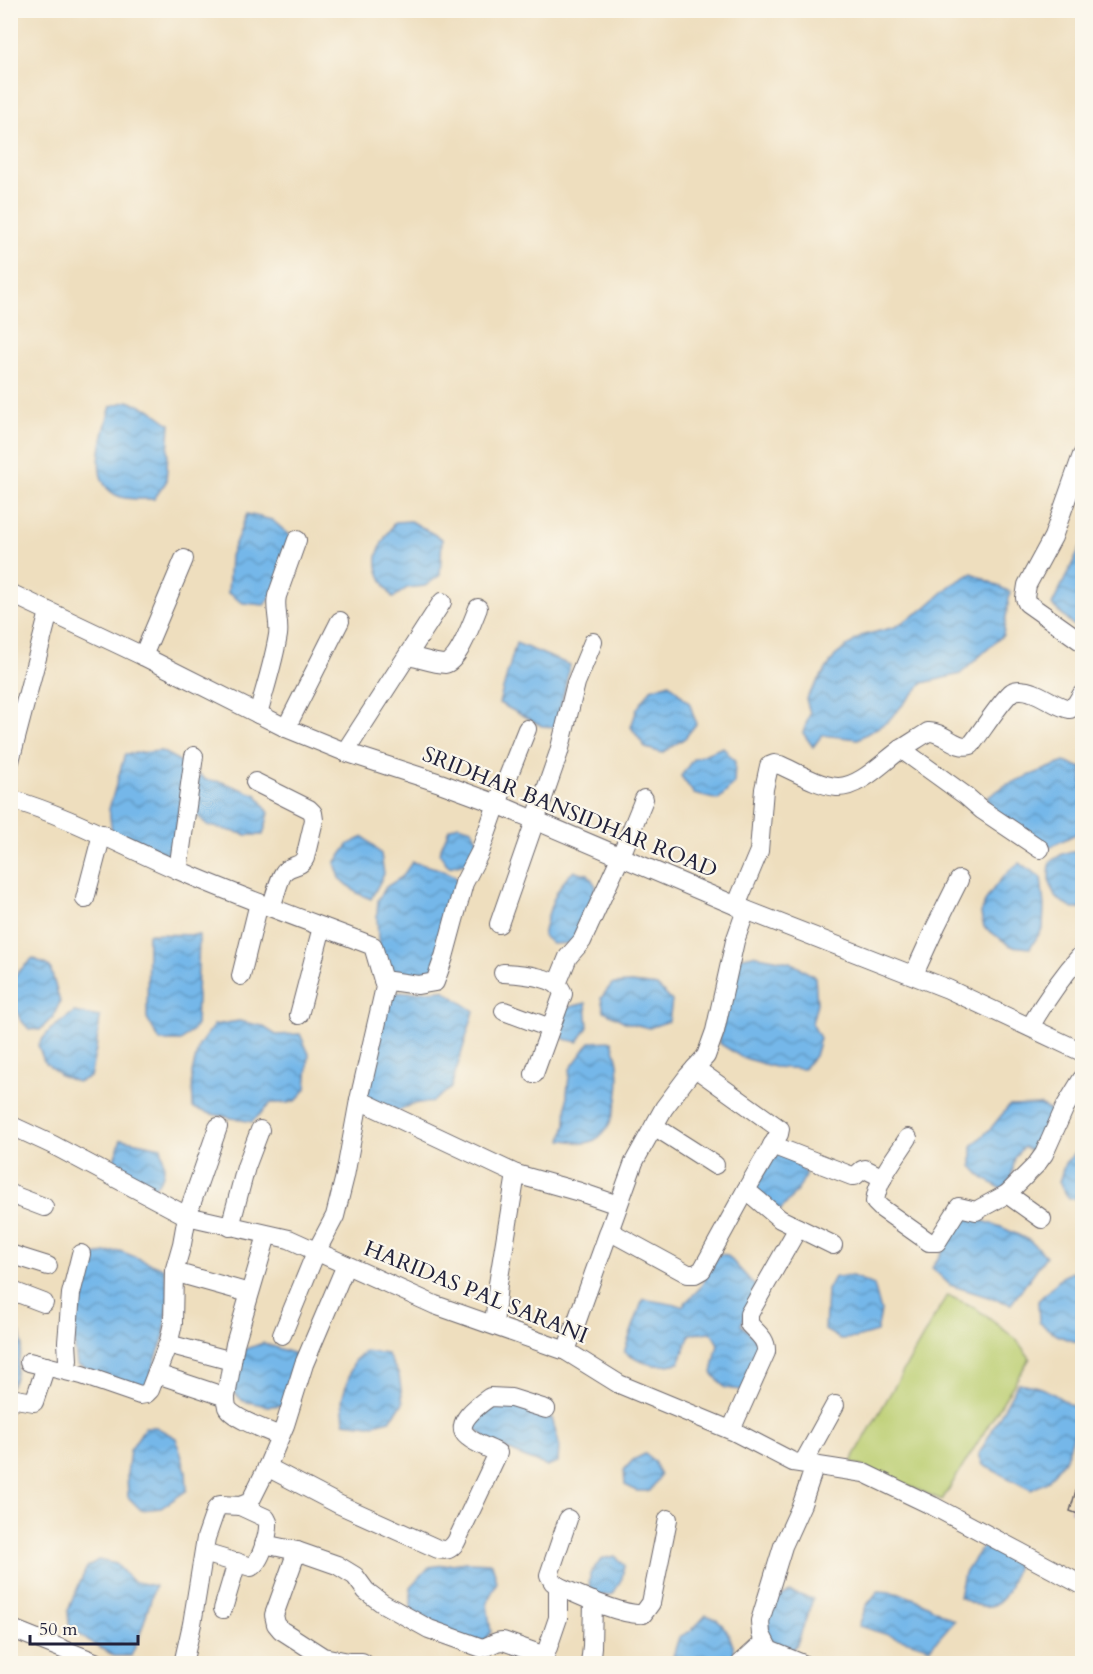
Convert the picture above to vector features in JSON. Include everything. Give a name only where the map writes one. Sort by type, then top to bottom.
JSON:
[{"type":"street","points":[[1081,463],[1053,537],[1027,585],[1025,598],[1027,603],[1083,642]]},
{"type":"street","points":[[258,714],[278,635],[279,621],[276,601],[297,540]]},
{"type":"street","points":[[143,656],[184,559]]},
{"type":"street","name":"SRIDHAR BANSIDHAR ROAD","points":[[10,592],[286,728],[345,752],[497,804],[741,908],[948,988],[1083,1052]]},
{"type":"street","points":[[345,752],[442,602]]},
{"type":"street","points":[[408,656],[445,664],[452,662],[478,608]]},
{"type":"street","points":[[10,761],[49,612]]},
{"type":"street","points":[[286,728],[340,621]]},
{"type":"street","points":[[499,924],[559,752],[576,683],[593,642]]},
{"type":"street","points":[[566,1351],[634,1162],[664,1108],[706,1056],[715,1030],[741,908],[759,851],[761,816],[769,766],[780,765],[817,782],[838,787],[849,785],[865,777],[928,732],[933,731],[960,746],[971,745],[1005,699],[1013,692],[1031,691],[1062,708],[1070,709],[1083,694]]},
{"type":"street","points":[[383,980],[418,985],[435,982],[464,883],[480,852],[527,729]]},
{"type":"street","points":[[902,749],[982,810],[1040,849]]},
{"type":"street","points":[[178,870],[194,756]]},
{"type":"street","points":[[241,976],[265,905],[284,872],[302,863],[305,858],[314,820],[313,813],[309,809],[255,782]]},
{"type":"street","points":[[10,799],[39,807],[178,870],[373,946],[385,987],[359,1100],[345,1176],[335,1216],[316,1252],[282,1335]]},
{"type":"street","points":[[557,984],[568,957],[582,941],[644,799]]},
{"type":"street","points":[[85,898],[102,834]]},
{"type":"street","points":[[914,974],[959,880]]},
{"type":"street","points":[[299,1016],[322,927]]},
{"type":"street","points":[[1030,1028],[1065,973],[1083,954]]},
{"type":"street","points":[[503,973],[528,975],[557,984],[562,989],[563,994],[534,1074]]},
{"type":"street","points":[[504,1011],[550,1029]]},
{"type":"street","points":[[609,1231],[687,1274],[695,1274],[702,1270],[779,1134],[780,1129],[695,1068]]},
{"type":"street","points":[[908,1138],[883,1178],[875,1202],[932,1243],[937,1242],[958,1207],[976,1211],[1007,1194],[1036,1165],[1044,1154],[1065,1107],[1083,1079]]},
{"type":"street","points":[[359,1100],[516,1174],[618,1205]]},
{"type":"street","name":"HARIDAS PAL SARANI","points":[[10,1125],[53,1145],[187,1216],[289,1239],[435,1305],[566,1351],[619,1384],[731,1430],[793,1462],[864,1473],[933,1506],[1083,1585]]},
{"type":"street","points":[[654,1126],[715,1165]]},
{"type":"street","points":[[10,1401],[33,1402],[38,1364],[66,1370],[140,1395],[150,1390],[168,1344],[173,1323],[174,1272],[187,1216],[218,1127]]},
{"type":"street","points":[[230,1227],[246,1167],[260,1130]]},
{"type":"street","points":[[772,1145],[852,1176],[865,1169],[883,1178]]},
{"type":"street","points":[[494,1325],[498,1284],[516,1174]]},
{"type":"street","points":[[746,1190],[780,1219],[833,1245]]},
{"type":"street","points":[[10,1194],[44,1207]]},
{"type":"street","points":[[1007,1194],[1042,1219]]},
{"type":"street","points":[[731,1430],[766,1352],[765,1340],[749,1324],[749,1314],[798,1228]]},
{"type":"street","points":[[267,1235],[249,1293],[232,1361],[226,1405],[230,1411],[246,1422],[280,1436]]},
{"type":"street","points":[[10,1254],[48,1266]]},
{"type":"street","points":[[66,1370],[71,1294],[81,1254]]},
{"type":"street","points":[[240,1506],[250,1502],[267,1467],[304,1364],[346,1265]]},
{"type":"street","points":[[174,1272],[249,1293]]},
{"type":"street","points":[[10,1290],[44,1303]]},
{"type":"street","points":[[168,1344],[232,1361]]},
{"type":"street","points":[[157,1374],[226,1397]]},
{"type":"street","points":[[267,1467],[338,1504],[445,1551],[456,1542],[498,1453],[467,1437],[463,1431],[463,1423],[473,1410],[490,1397],[511,1398],[546,1409]]},
{"type":"street","points":[[803,1664],[769,1650],[760,1634],[760,1621],[783,1546],[802,1504],[809,1464],[835,1405]]},
{"type":"street","points":[[183,1664],[206,1538],[216,1509],[220,1505],[240,1506],[266,1518],[268,1527],[255,1565],[251,1567],[204,1553]]},
{"type":"street","points":[[567,1519],[549,1575],[553,1582],[592,1601],[635,1615],[643,1614],[651,1603],[668,1519]]},
{"type":"street","points":[[264,1544],[297,1551],[337,1565],[355,1576],[366,1590],[382,1603],[473,1655],[496,1641],[503,1641],[545,1660],[558,1618],[558,1586]]},
{"type":"street","points":[[297,1551],[274,1615],[276,1624],[281,1630],[323,1657],[365,1664]]},
{"type":"street","points":[[223,1609],[237,1562]]},
{"type":"street","points":[[590,1664],[592,1601]]},
{"type":"street","points":[[10,1628],[100,1664]]},
{"type":"street","points":[[740,1664],[764,1642]]},
{"type":"green space","points":[[947,1295],[974,1307],[1016,1339],[1030,1358],[942,1500],[851,1462]]},
{"type":"water","points":[[128,401],[149,409],[170,424],[166,482],[154,499],[121,497],[110,491],[103,481],[100,470],[101,443],[111,406]]},
{"type":"water","points":[[247,514],[272,520],[292,537],[275,593],[264,605],[243,603],[228,593],[230,556]]},
{"type":"water","points":[[411,521],[442,539],[440,575],[425,586],[407,588],[393,598],[377,568],[378,552],[395,522]]},
{"type":"water","points":[[1082,544],[1082,628],[1077,629],[1052,605]]},
{"type":"water","points":[[972,573],[1010,592],[1003,635],[960,674],[923,683],[887,722],[858,739],[822,735],[813,747],[803,733],[810,713],[806,699],[835,656],[861,636],[895,627],[924,609],[951,585]]},
{"type":"water","points":[[516,643],[570,665],[556,727],[542,726],[499,703]]},
{"type":"water","points":[[669,683],[690,704],[696,724],[685,738],[662,753],[646,748],[631,727],[637,709],[651,689]]},
{"type":"water","points":[[723,747],[735,762],[734,784],[718,800],[694,794],[681,776],[693,759]]},
{"type":"water","points":[[161,751],[187,765],[171,859],[112,834],[109,809],[125,754]]},
{"type":"water","points":[[1064,762],[1082,768],[1082,825],[1078,833],[1048,848],[992,812],[987,798],[1006,785]]},
{"type":"water","points":[[199,774],[206,780],[222,782],[257,795],[269,813],[263,835],[247,835],[207,825],[194,812]]},
{"type":"water","points":[[458,825],[472,829],[478,842],[468,862],[449,867],[439,853],[449,829]]},
{"type":"water","points":[[364,837],[381,854],[384,874],[371,899],[357,893],[340,878],[335,863],[349,844]]},
{"type":"water","points":[[1082,851],[1082,908],[1073,909],[1055,897],[1049,879],[1050,862],[1064,853]]},
{"type":"water","points":[[412,862],[455,876],[460,891],[433,973],[421,979],[393,974],[384,965],[378,939],[378,900],[386,887],[402,877]]},
{"type":"water","points":[[1019,863],[1041,877],[1044,906],[1043,928],[1030,948],[1011,946],[984,927],[981,915],[991,892],[1002,878]]},
{"type":"water","points":[[574,871],[588,874],[596,886],[583,926],[574,943],[552,944],[543,936],[547,918],[557,892]]},
{"type":"water","points":[[148,934],[199,935],[196,1027],[181,1041],[160,1041],[147,1018]]},
{"type":"water","points":[[753,955],[790,962],[815,977],[817,1003],[812,1023],[820,1038],[815,1056],[803,1069],[774,1067],[741,1057],[719,1043],[735,959]]},
{"type":"water","points":[[33,958],[50,967],[60,1002],[53,1017],[40,1030],[29,1029],[20,1019],[12,997],[14,976]]},
{"type":"water","points":[[631,983],[657,986],[672,1001],[669,1021],[649,1028],[625,1022],[604,1011],[601,998],[612,984]]},
{"type":"water","points":[[443,990],[474,1011],[451,1088],[432,1102],[411,1104],[399,1111],[366,1097],[386,1005],[395,993]]},
{"type":"water","points":[[586,1003],[588,1027],[578,1042],[564,1039],[557,1024],[561,1009]]},
{"type":"water","points":[[74,1012],[100,1017],[90,1077],[77,1082],[60,1075],[44,1061],[38,1045],[50,1030]]},
{"type":"water","points":[[239,1021],[262,1026],[276,1035],[300,1034],[309,1054],[306,1089],[297,1100],[288,1103],[271,1103],[252,1122],[193,1108],[192,1073],[199,1045],[214,1025]]},
{"type":"water","points":[[612,1041],[619,1074],[617,1098],[610,1123],[604,1132],[585,1143],[562,1140],[566,1124],[570,1069],[590,1042]]},
{"type":"water","points":[[1040,1105],[1058,1115],[1043,1159],[1024,1147],[1015,1158],[1011,1178],[1002,1189],[983,1178],[972,1166],[972,1146],[1009,1106]]},
{"type":"water","points":[[121,1139],[161,1147],[164,1172],[159,1182],[149,1191],[111,1169]]},
{"type":"water","points":[[1082,1146],[1082,1198],[1069,1199],[1059,1182],[1065,1163]]},
{"type":"water","points":[[776,1154],[791,1158],[806,1174],[798,1190],[780,1211],[753,1190]]},
{"type":"water","points":[[965,1215],[1001,1227],[1029,1240],[1046,1256],[1011,1304],[950,1285],[932,1268]]},
{"type":"water","points":[[120,1251],[163,1268],[169,1295],[164,1336],[145,1390],[77,1365],[74,1318],[84,1271],[93,1255]]},
{"type":"water","points":[[719,1254],[727,1255],[756,1287],[741,1325],[764,1347],[742,1390],[725,1388],[712,1373],[718,1344],[711,1332],[690,1334],[679,1363],[650,1364],[624,1352],[643,1299],[682,1306],[700,1288]]},
{"type":"water","points":[[1072,1272],[1082,1273],[1082,1344],[1056,1335],[1039,1322],[1038,1301],[1062,1277]]},
{"type":"water","points":[[852,1276],[874,1285],[881,1311],[877,1332],[856,1338],[840,1339],[825,1330],[827,1290],[834,1277]]},
{"type":"water","points":[[11,1328],[20,1333],[22,1345],[11,1386]]},
{"type":"water","points":[[263,1343],[298,1355],[284,1405],[268,1406],[243,1401],[233,1391],[237,1365],[246,1349]]},
{"type":"water","points":[[365,1351],[387,1354],[399,1375],[403,1403],[390,1420],[370,1425],[344,1422],[342,1399],[354,1361]]},
{"type":"water","points":[[1018,1383],[1042,1389],[1061,1399],[1076,1409],[1078,1422],[1066,1458],[1047,1482],[1031,1490],[983,1465],[979,1454]]},
{"type":"water","points":[[495,1403],[517,1406],[552,1418],[559,1444],[558,1462],[547,1466],[521,1456],[488,1440],[473,1426],[476,1413]]},
{"type":"water","points":[[145,1427],[156,1427],[176,1438],[186,1471],[187,1490],[161,1508],[141,1510],[128,1497],[127,1474],[130,1450]]},
{"type":"water","points":[[645,1454],[654,1461],[660,1476],[650,1491],[637,1491],[625,1485],[624,1470],[633,1460]]},
{"type":"water","points":[[984,1544],[1018,1561],[1006,1594],[995,1604],[987,1606],[959,1597],[964,1573]]},
{"type":"water","points":[[615,1556],[624,1565],[622,1578],[613,1594],[599,1596],[589,1588],[590,1574],[601,1559]]},
{"type":"water","points":[[98,1560],[116,1564],[132,1581],[155,1586],[131,1656],[114,1656],[88,1641],[69,1625],[68,1611],[73,1598],[87,1567]]},
{"type":"water","points":[[466,1562],[492,1563],[497,1582],[487,1603],[491,1632],[483,1643],[465,1640],[411,1611],[411,1587],[429,1567]]},
{"type":"water","points":[[878,1591],[909,1597],[954,1621],[930,1648],[859,1626],[866,1606]]},
{"type":"water","points":[[790,1592],[813,1599],[797,1644],[788,1654],[773,1649],[766,1630],[768,1612],[777,1598]]},
{"type":"water","points":[[706,1615],[718,1621],[726,1630],[735,1653],[724,1662],[682,1663],[673,1656],[679,1637],[691,1631]]},
{"type":"building","points":[[1079,1480],[1083,1481],[1083,1516],[1070,1511]]}]
